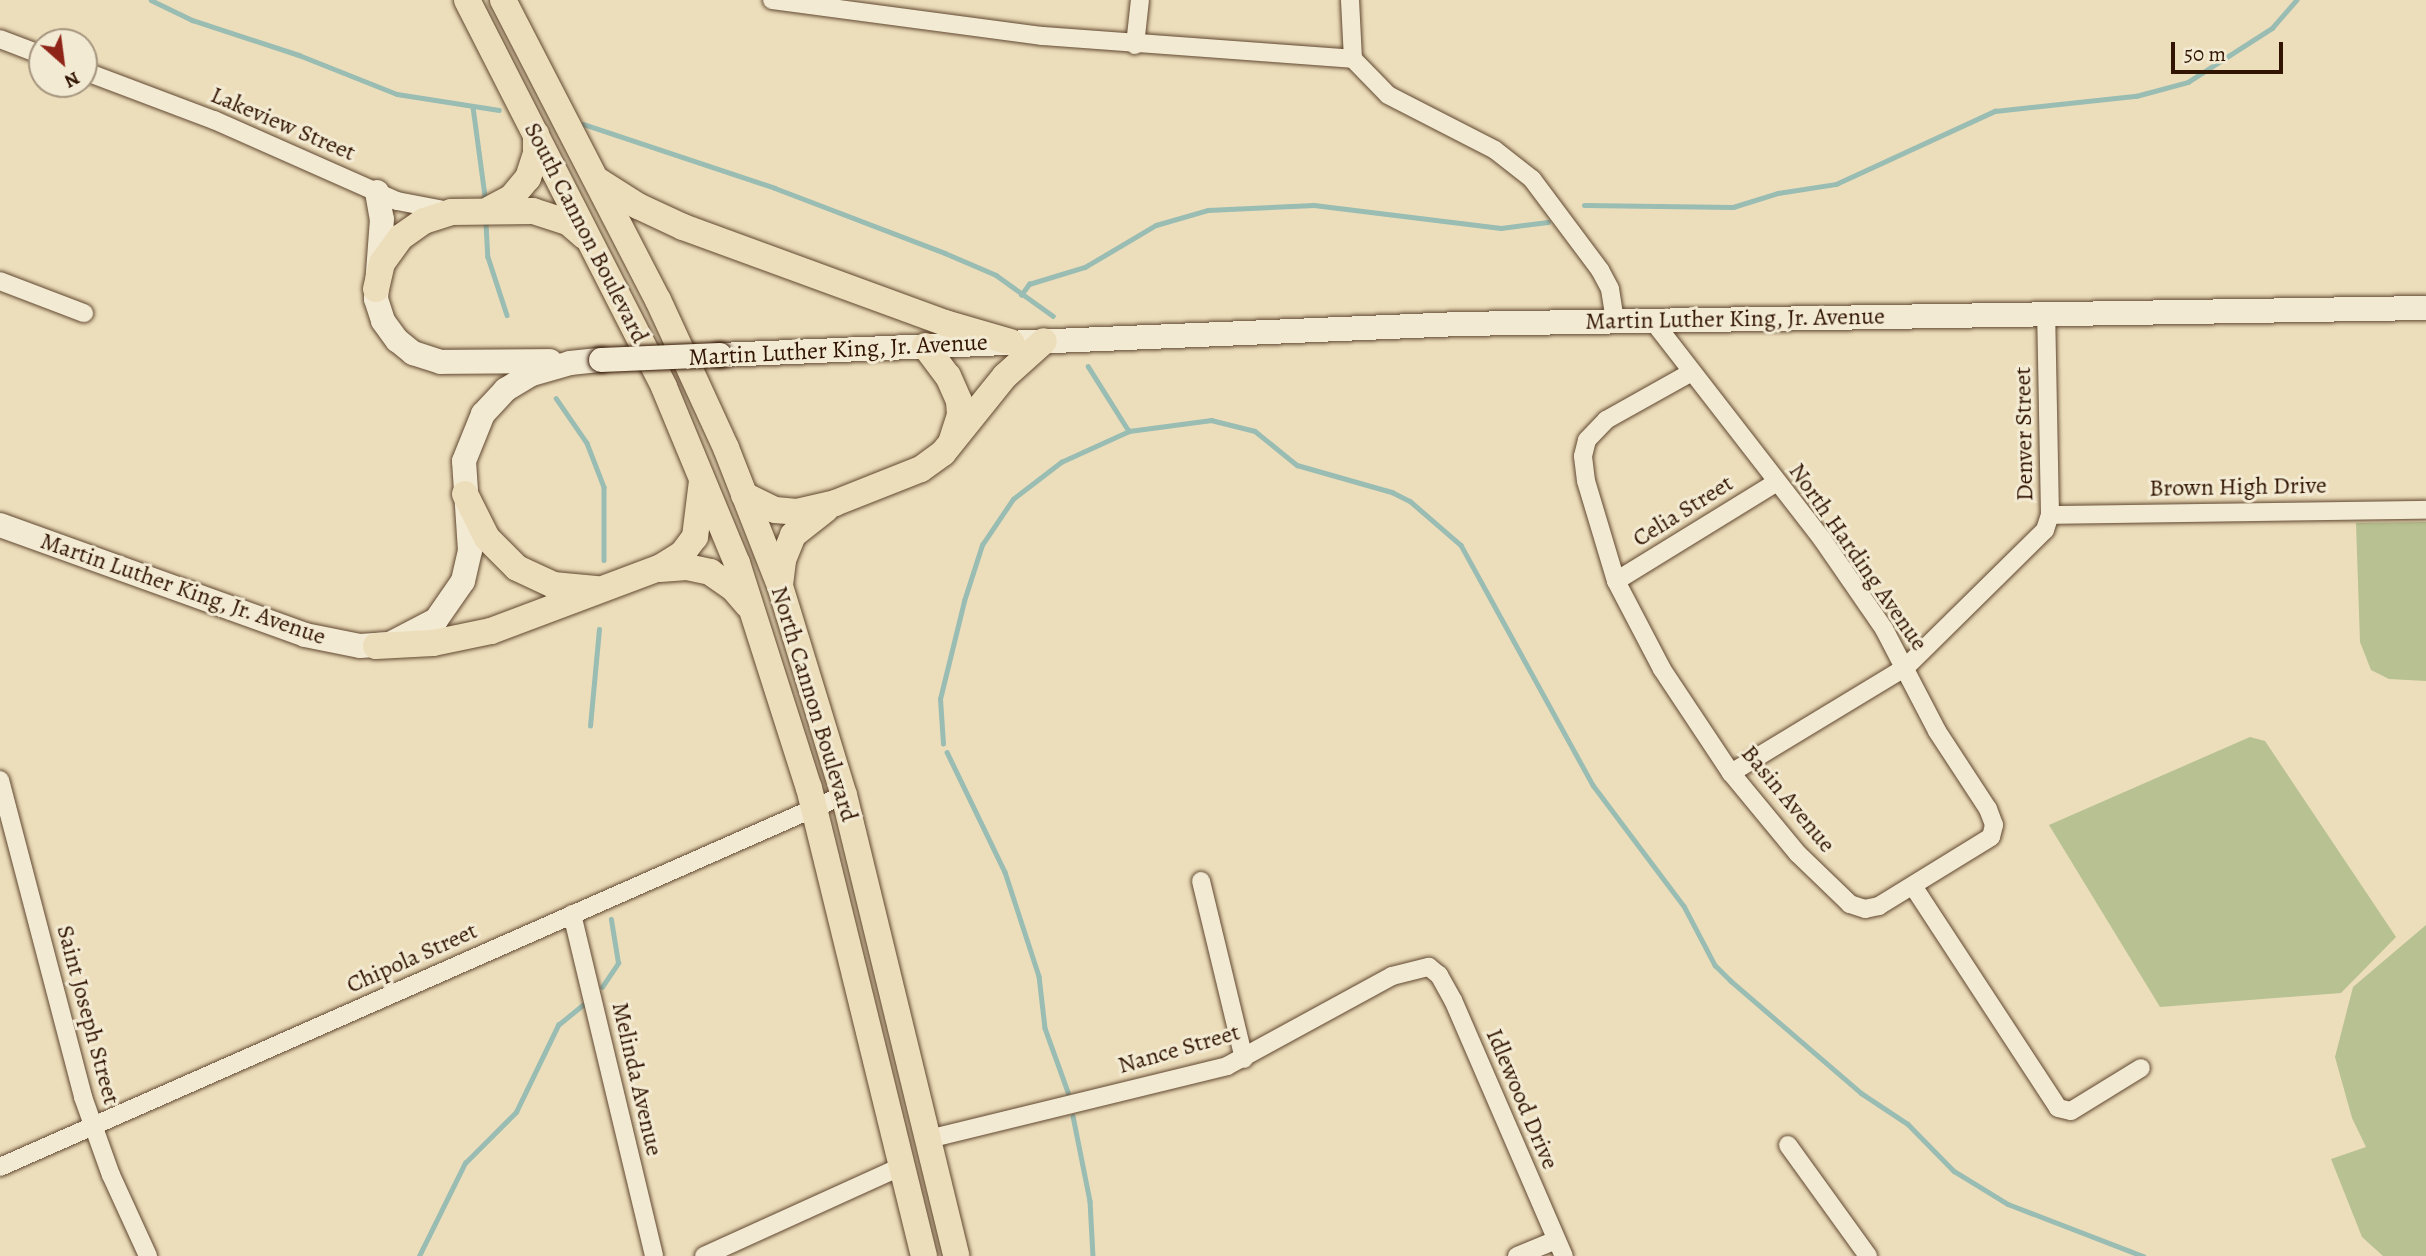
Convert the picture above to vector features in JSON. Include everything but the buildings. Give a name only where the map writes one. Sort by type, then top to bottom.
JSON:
[{"type":"main road","name":"South Cannon Boulevard","points":[[467,0],[598,256],[700,468]]},
{"type":"main road","name":"South Cannon Boulevard","points":[[503,0],[595,179]]},
{"type":"main road","points":[[376,289],[384,260],[407,232],[433,218],[477,209],[511,198],[528,178],[536,154],[536,134]]},
{"type":"main road","points":[[595,179],[638,206],[683,227],[954,326],[1011,342]]},
{"type":"main road","name":"North Cannon Boulevard","points":[[595,179],[658,300],[744,495],[779,586],[844,795],[956,1256]]},
{"type":"main road","points":[[377,192],[382,219],[376,289],[380,313],[390,333],[421,357],[461,363],[593,360]]},
{"type":"main road","points":[[477,209],[522,209],[559,218],[579,230],[598,256]]},
{"type":"main road","name":"Martin Luther King, Jr. Avenue","points":[[0,525],[305,635],[376,646],[428,626],[458,591],[470,551],[465,494],[468,445],[493,401],[532,374],[593,360],[1615,321],[2426,308]]},
{"type":"main road","points":[[744,495],[785,512],[835,503],[921,469],[951,442],[1005,376],[1044,341]]},
{"type":"main road","points":[[925,346],[948,376],[959,401],[960,415],[951,442]]},
{"type":"main road","points":[[376,646],[468,638],[649,573],[678,557],[695,537],[702,506],[700,468]]},
{"type":"main road","name":"North Cannon Boulevard","points":[[700,468],[761,632],[814,807],[924,1256]]},
{"type":"main road","points":[[465,494],[487,538],[522,571],[564,587],[615,586]]},
{"type":"main road","points":[[779,586],[783,560],[793,535],[835,503]]},
{"type":"main road","points":[[649,573],[683,567],[714,573],[739,593],[761,632]]},
{"type":"street","points":[[772,0],[899,8],[1135,45],[1353,59]]},
{"type":"street","points":[[1135,45],[1140,0]]},
{"type":"street","points":[[1350,0],[1353,59],[1388,95],[1495,150],[1532,179],[1600,270],[1610,289],[1615,321]]},
{"type":"street","points":[[0,39],[28,50]]},
{"type":"street","name":"Lakeview Street","points":[[98,76],[214,120],[377,192],[419,207],[477,209]]},
{"type":"street","points":[[0,281],[84,313]]},
{"type":"street","name":"Denver Street","points":[[1731,773],[1906,667],[2028,551],[2045,530],[2050,515],[2046,314]]},
{"type":"street","name":"North Harding Avenue","points":[[1653,321],[1690,373],[1837,561],[1906,667],[1937,731],[1988,810],[1994,825],[1991,837]]},
{"type":"street","name":"Basin Avenue","points":[[1690,373],[1605,421],[1587,440],[1583,456],[1586,481],[1616,581],[1662,669],[1731,773],[1798,854],[1850,904],[1865,909],[1880,906],[1991,837]]},
{"type":"street","name":"Celia Street","points":[[1616,581],[1777,482]]},
{"type":"street","name":"Brown High Drive","points":[[2050,515],[2426,510]]},
{"type":"street","name":"Saint Joseph Street","points":[[0,780],[93,1126],[148,1256]]},
{"type":"street","name":"Chipola Street","points":[[0,1167],[844,795]]},
{"type":"street","points":[[1201,881],[1244,1059]]},
{"type":"street","points":[[1913,886],[2058,1108],[2071,1111],[2141,1069]]},
{"type":"street","name":"Melinda Avenue","points":[[572,914],[654,1256]]},
{"type":"street","name":"Nance Street","points":[[928,1139],[1244,1059],[1392,976],[1429,967]]},
{"type":"street","name":"Idlewood Drive","points":[[1429,967],[1440,975],[1453,1000],[1560,1248]]},
{"type":"street","points":[[1788,1145],[1868,1256]]},
{"type":"street","points":[[704,1256],[902,1166]]},
{"type":"street","points":[[1517,1256],[1560,1248]]},
{"type":"green space","points":[[2426,522],[2426,681],[2389,679],[2371,670],[2360,642],[2356,523]]},
{"type":"green space","points":[[2250,737],[2265,741],[2396,937],[2341,993],[2160,1007],[2049,825]]},
{"type":"green space","points":[[2426,925],[2426,1256],[2383,1256],[2362,1237],[2331,1159],[2366,1147],[2352,1118],[2335,1057],[2353,987]]},
{"type":"waterway","points":[[151,0],[192,20],[299,55],[397,94],[499,110]]},
{"type":"waterway","points":[[1584,205],[1733,207],[1778,193],[1836,184],[1995,111],[2136,96],[2188,82],[2272,28],[2296,0]]},
{"type":"waterway","points":[[473,107],[485,196]]},
{"type":"waterway","points":[[583,124],[775,188],[945,253],[996,275],[1053,316]]},
{"type":"waterway","points":[[1021,295],[1029,284],[1085,267],[1156,225],[1208,210],[1314,205],[1501,228],[1548,222]]},
{"type":"waterway","points":[[486,223],[488,257],[507,315]]},
{"type":"waterway","points":[[1088,366],[1129,431]]},
{"type":"waterway","points":[[556,398],[587,443],[604,487],[604,560]]},
{"type":"waterway","points":[[943,744],[940,699],[964,601],[982,545],[1013,499],[1061,462],[1129,431],[1211,420],[1255,431],[1297,465],[1392,492],[1410,501],[1461,545],[1593,785],[1684,906],[1715,965],[1731,981],[1861,1093],[1908,1124],[1954,1171],[2008,1204],[2143,1256]]},
{"type":"waterway","points":[[590,726],[599,629]]},
{"type":"waterway","points":[[947,752],[1005,872],[1039,976],[1045,1028],[1068,1092]]},
{"type":"waterway","points":[[602,987],[618,963],[611,920]]},
{"type":"waterway","points":[[419,1256],[465,1163],[516,1112],[558,1025],[583,1005]]},
{"type":"waterway","points":[[1073,1116],[1090,1201],[1093,1256]]}]
